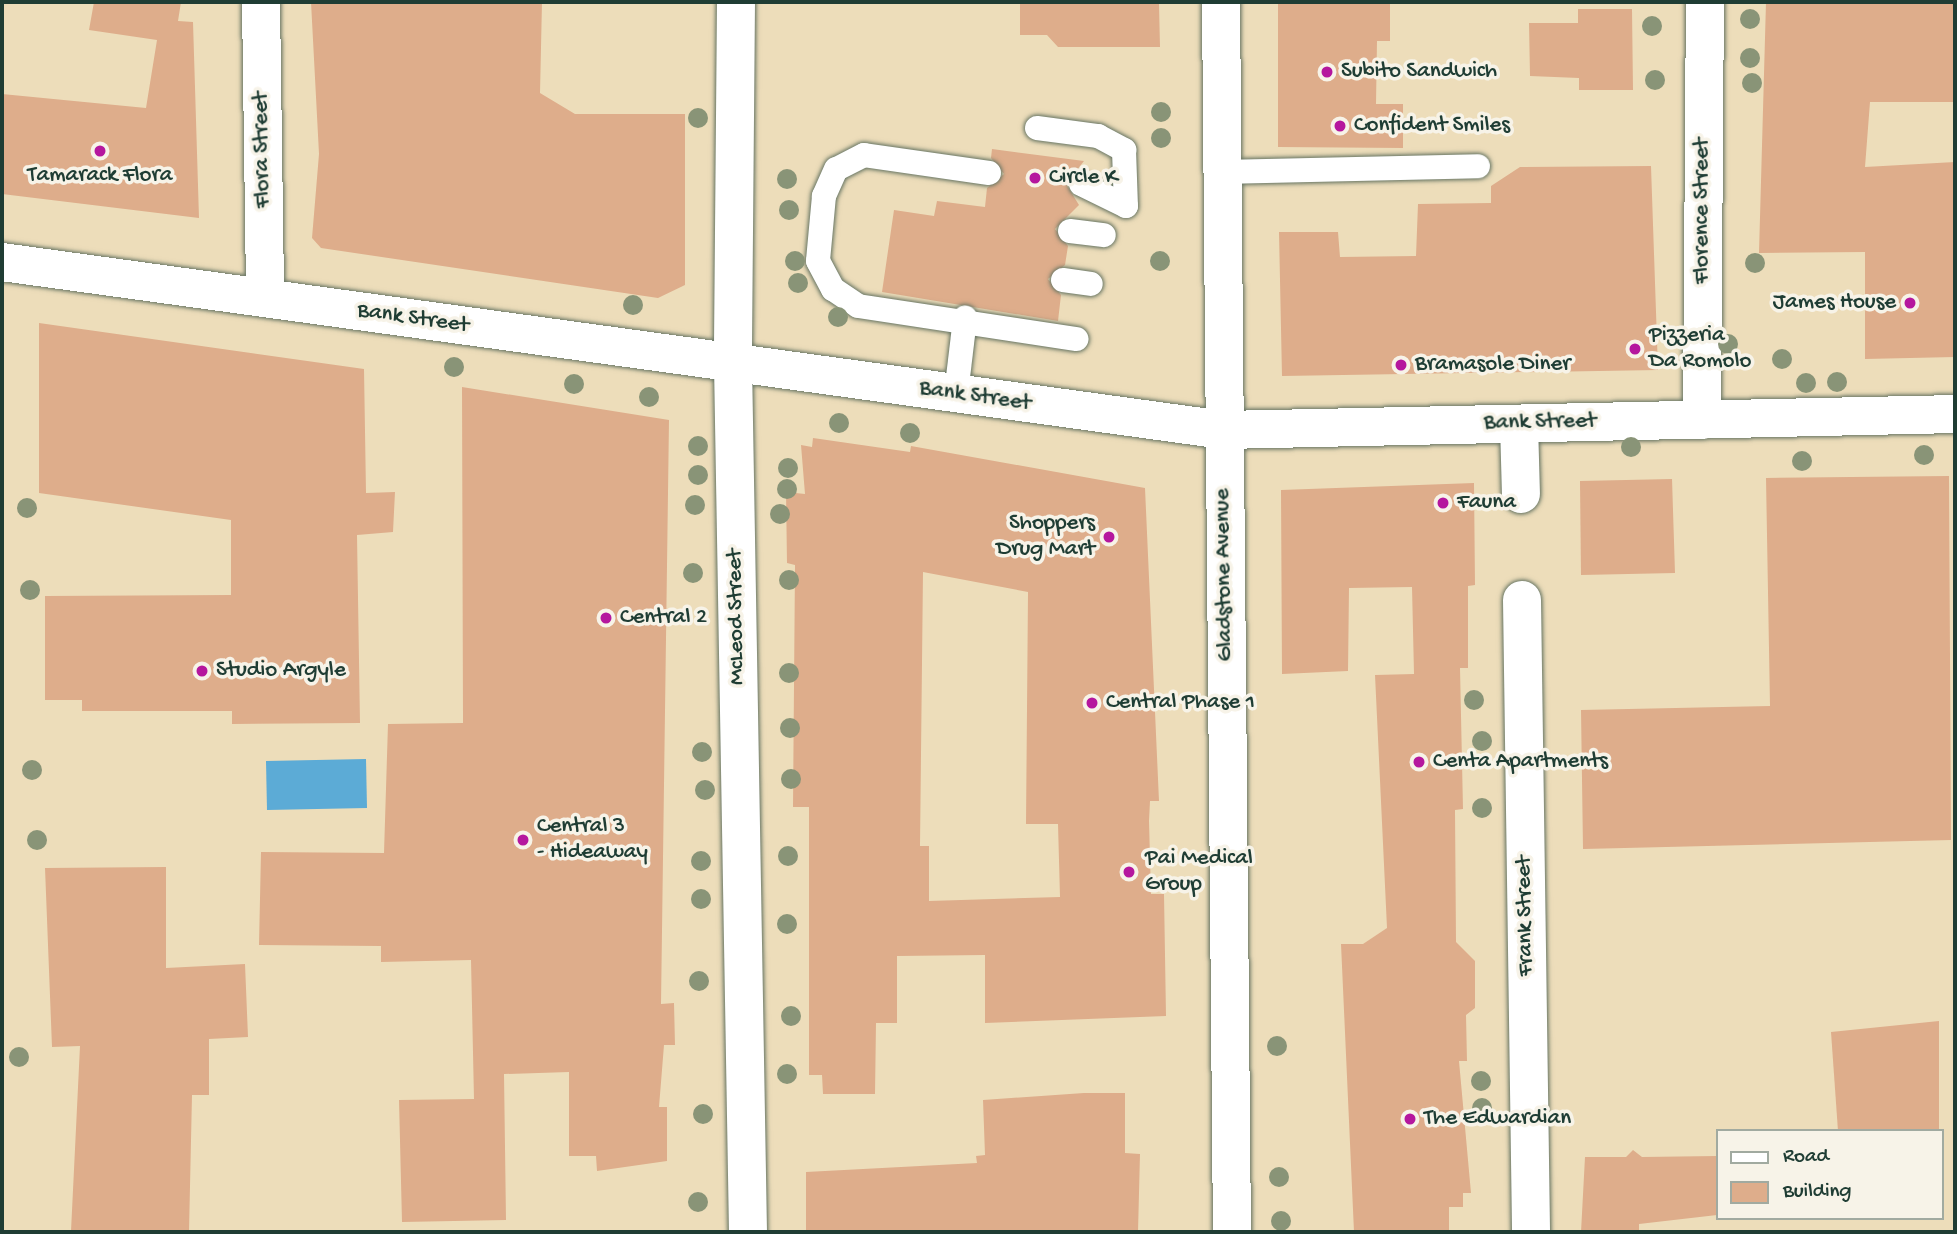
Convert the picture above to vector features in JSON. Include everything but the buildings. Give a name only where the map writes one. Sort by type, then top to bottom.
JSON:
[{"type":"main road","name":"Flora Street","points":[[261,2],[265,298]]},
{"type":"main road","name":"McLeod Street","points":[[736,2],[733,364],[748,1232]]},
{"type":"main road","name":"Gladstone Avenue","points":[[1221,2],[1232,1232]]},
{"type":"main road","name":"Florence Street","points":[[1702,420],[1705,2]]},
{"type":"main road","name":"Bank Street","points":[[2,262],[1224,430],[1955,414]]},
{"type":"main road","points":[[1520,424],[1521,494]]},
{"type":"main road","name":"Frank Street","points":[[1522,600],[1531,1232]]},
{"type":"lane","points":[[1037,128],[1098,136],[1124,150],[1126,206],[1081,184]]},
{"type":"lane","points":[[989,173],[864,155],[836,169],[824,196],[818,261],[833,289],[858,306],[1077,340]]},
{"type":"lane","points":[[1222,172],[1478,166]]},
{"type":"lane","points":[[1070,231],[1104,235]]},
{"type":"lane","points":[[1063,280],[1091,284]]},
{"type":"lane","points":[[956,394],[965,321]]},
{"type":"water","points":[[366,759],[367,808],[267,810],[266,761]]},
{"type":"place","name":"Subito Sandwich","points":[[1327,72]]},
{"type":"place","name":"Confident Smiles","points":[[1340,126]]},
{"type":"place","name":"Tamarack Flora","points":[[100,151]]},
{"type":"place","name":"Circle K","points":[[1035,178]]},
{"type":"place","name":"James House","points":[[1910,303]]},
{"type":"place","name":"Pizzeria Da Romolo","points":[[1635,349]]},
{"type":"place","name":"Bramasole Diner","points":[[1401,365]]},
{"type":"place","name":"Fauna","points":[[1443,503]]},
{"type":"place","name":"Shoppers Drug Mart","points":[[1109,537]]},
{"type":"place","name":"Central 2","points":[[606,618]]},
{"type":"place","name":"Studio Argyle","points":[[202,671]]},
{"type":"place","name":"Central Phase 1","points":[[1092,703]]},
{"type":"place","name":"Centa Apartments","points":[[1419,762]]},
{"type":"place","name":"Central 3 - Hideaway","points":[[523,840]]},
{"type":"place","name":"Pai Medical Group","points":[[1129,872]]},
{"type":"place","name":"The Edwardian","points":[[1410,1119]]}]
